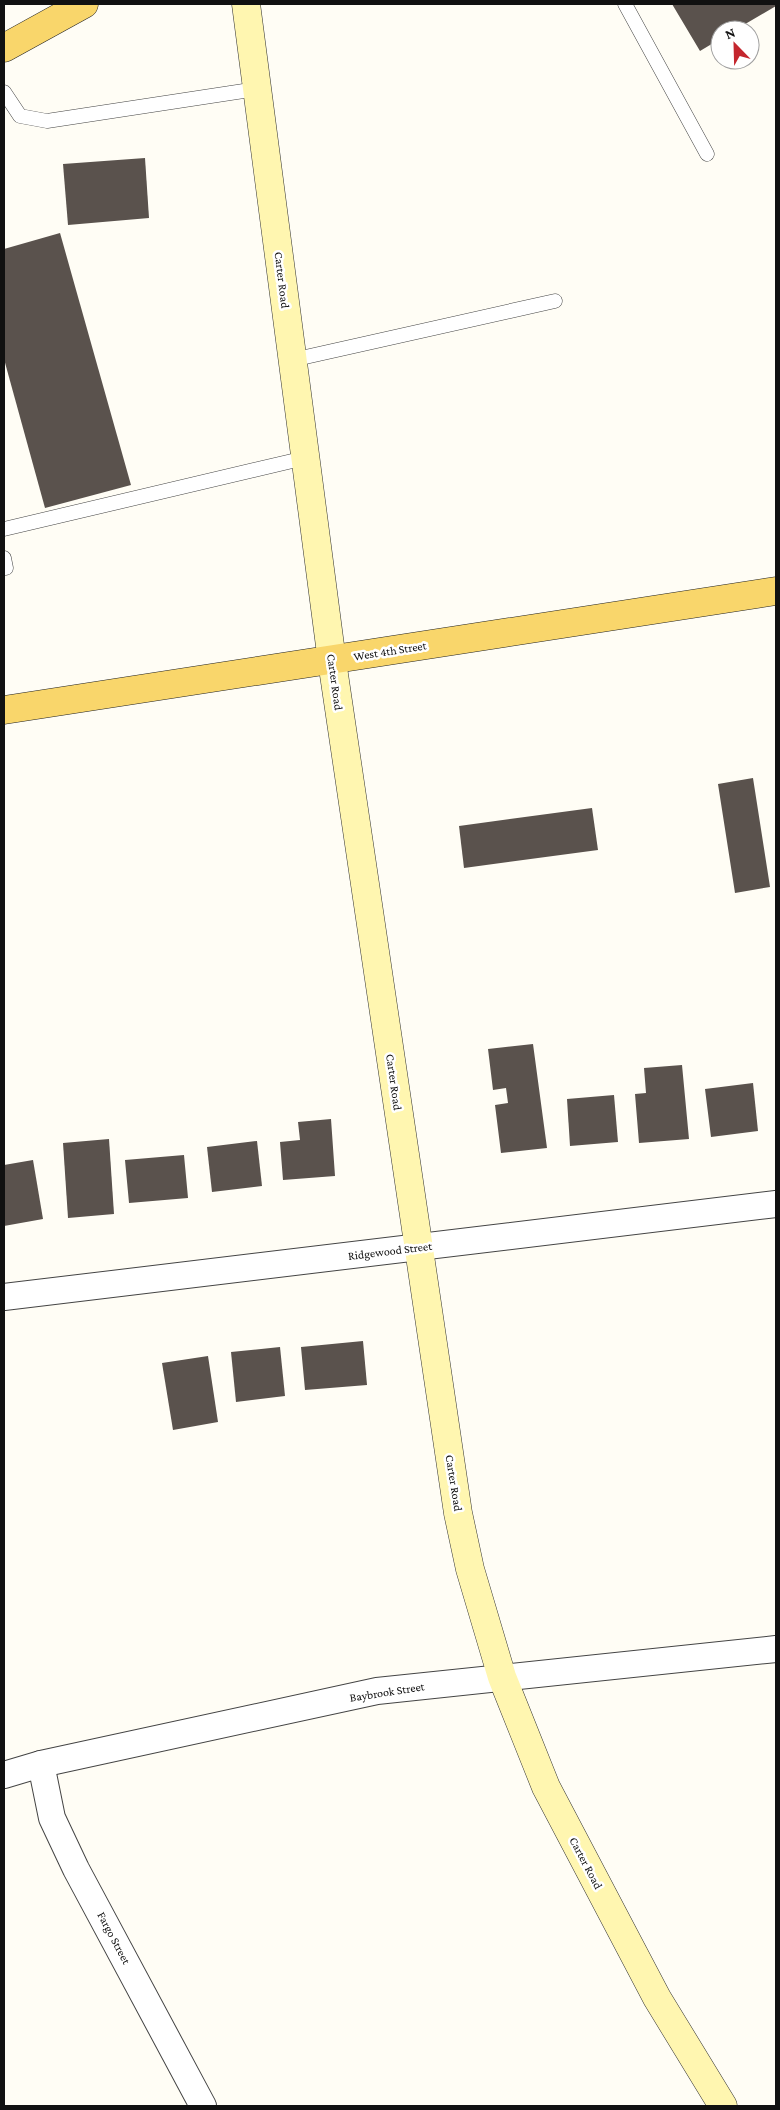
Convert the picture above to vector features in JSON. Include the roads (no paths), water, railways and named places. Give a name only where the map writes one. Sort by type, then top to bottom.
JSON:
[{"type":"main road","points":[[4,48],[84,4]]},
{"type":"main road","name":"Carter Road","points":[[246,4],[332,661],[458,1513],[470,1569],[502,1678],[546,1787],[657,1998],[723,2106]]},
{"type":"main road","name":"West 4th Street","points":[[4,710],[332,661],[776,590]]},
{"type":"street","name":"Ridgewood Street","points":[[4,1297],[776,1204]]},
{"type":"street","name":"Baybrook Street","points":[[4,1775],[41,1764],[376,1691],[776,1649]]},
{"type":"street","name":"Fargo Street","points":[[41,1764],[52,1818],[60,1835],[204,2106]]},
{"type":"lane","points":[[625,4],[707,154]]},
{"type":"lane","points":[[4,92],[20,116],[47,120],[257,89]]},
{"type":"lane","points":[[292,360],[554,301]]},
{"type":"lane","points":[[4,529],[305,458]]},
{"type":"lane","points":[[4,558],[6,568],[4,568]]}]
